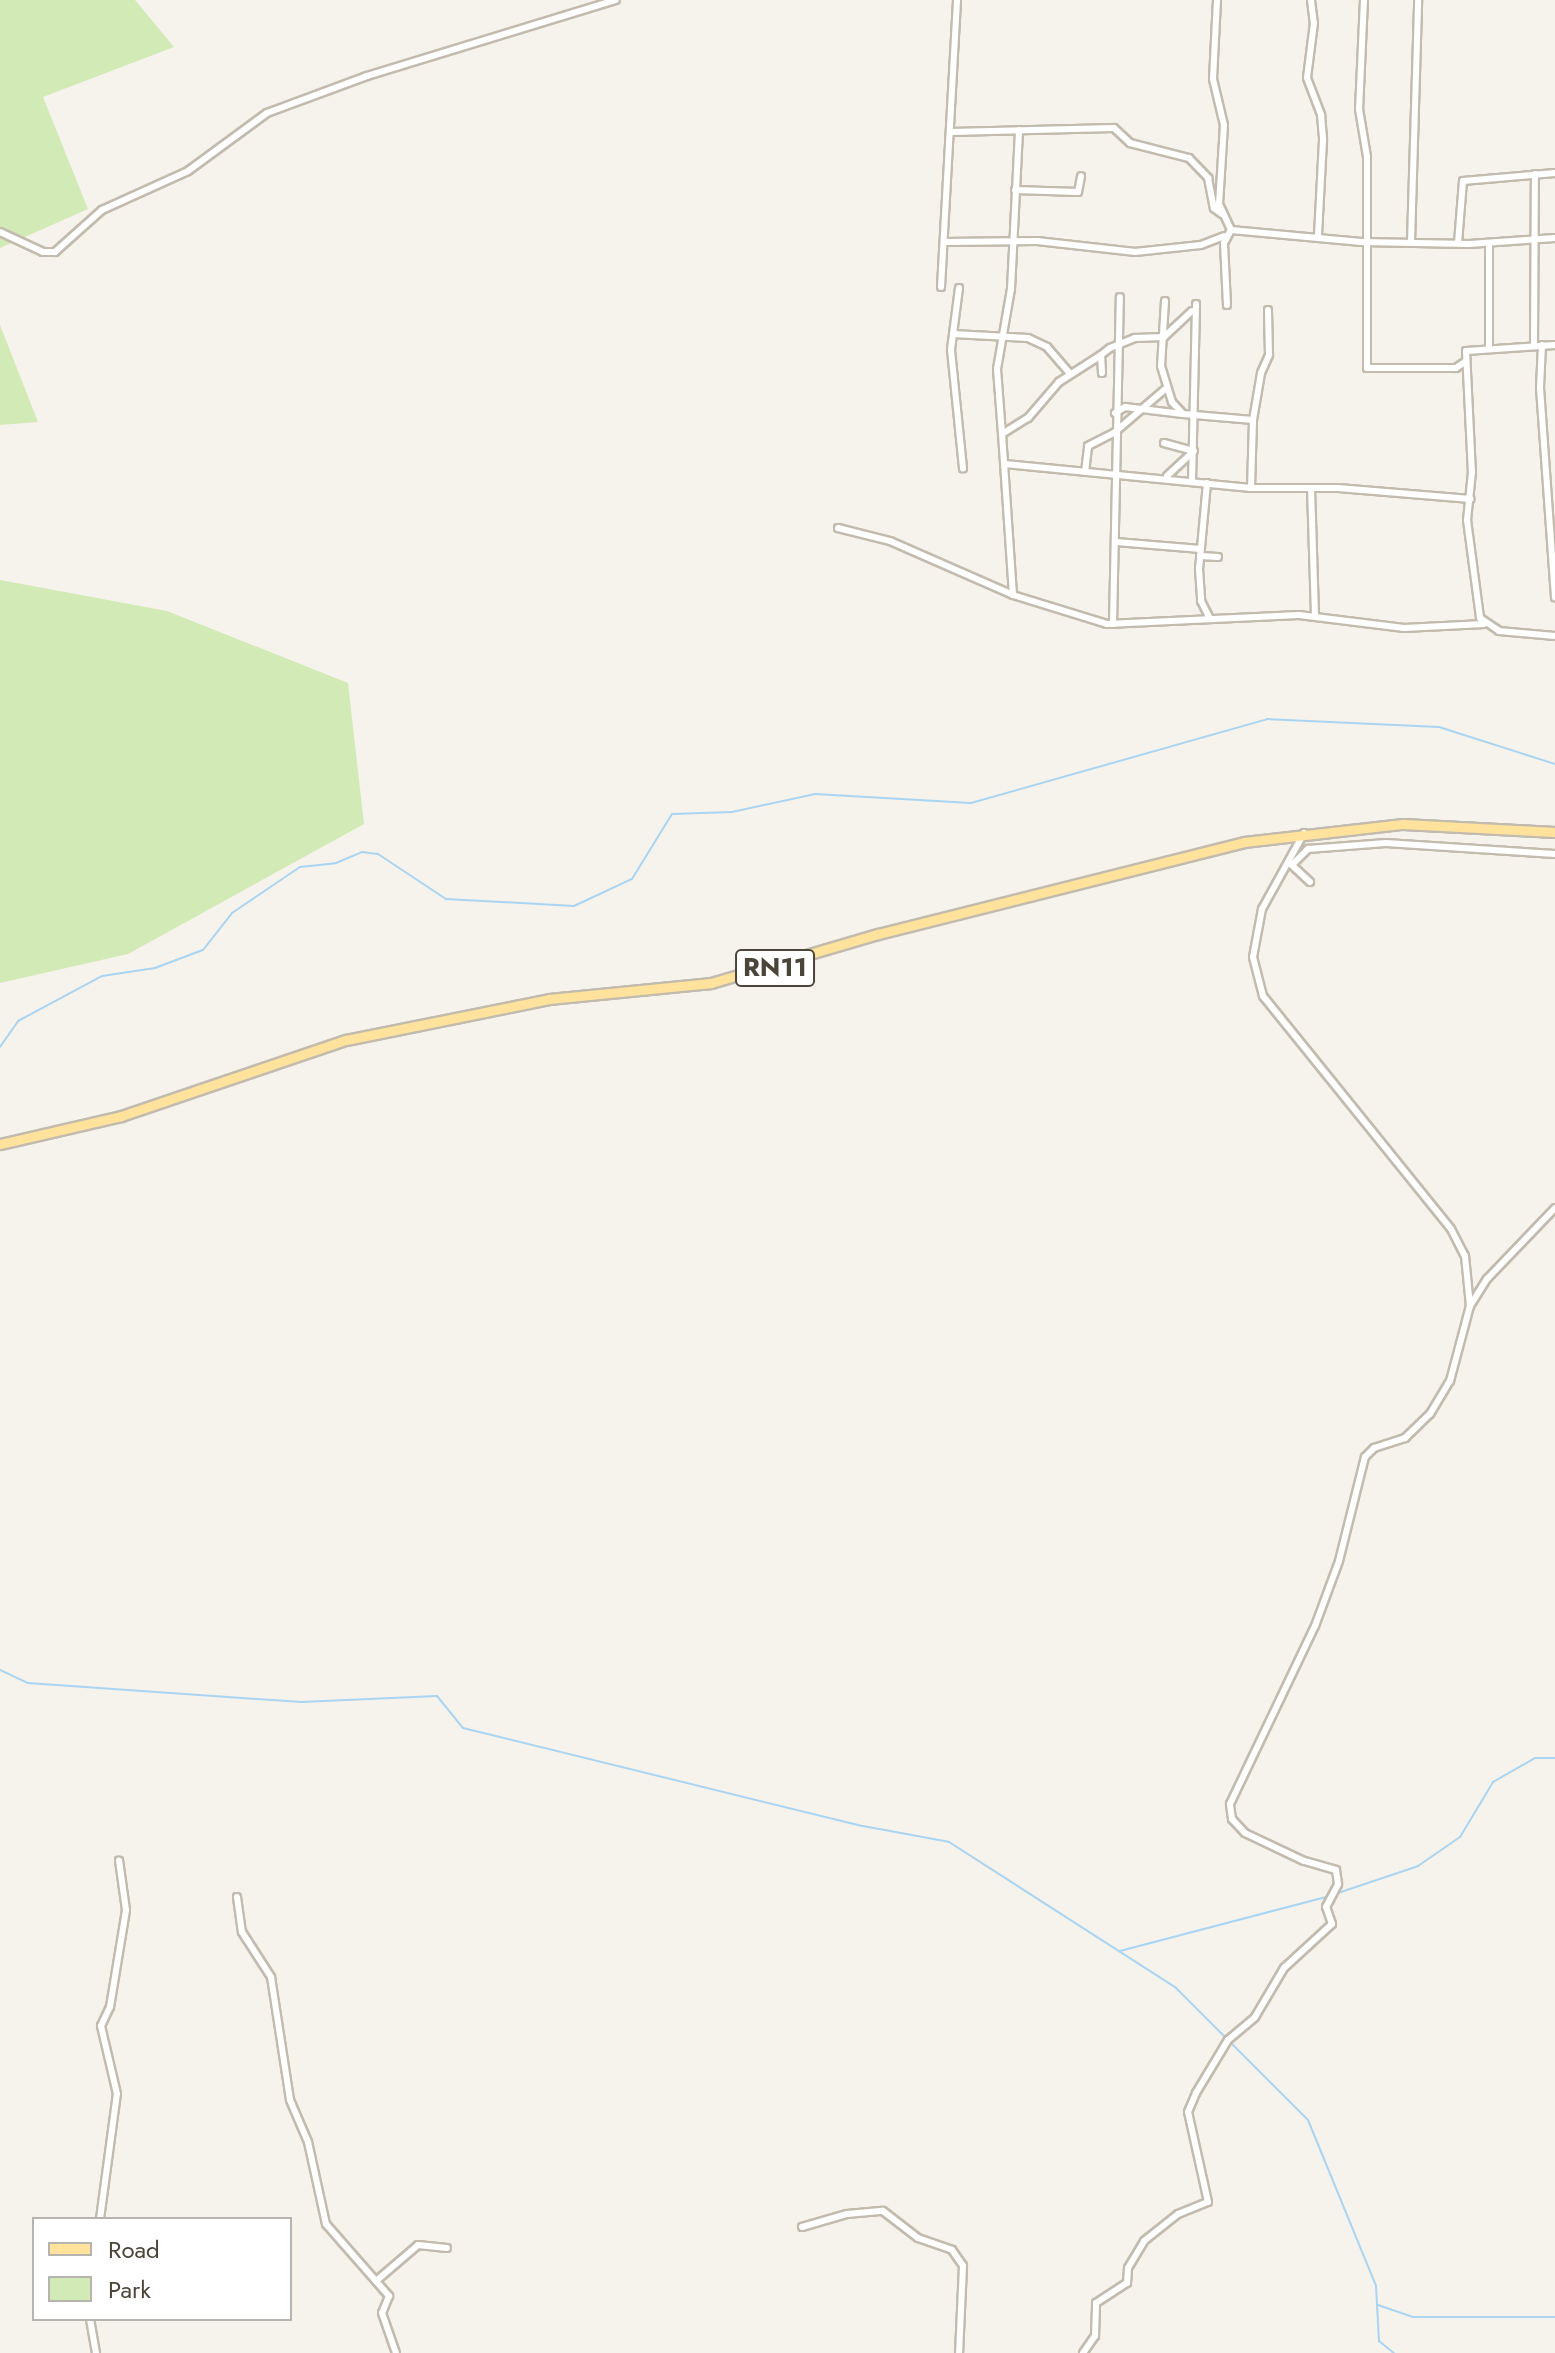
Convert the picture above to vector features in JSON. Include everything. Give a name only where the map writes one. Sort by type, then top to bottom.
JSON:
[{"type":"main road","name":"RN11","points":[[0,1144],[121,1116],[346,1040],[549,999],[711,983],[878,934],[1186,855],[1304,833],[1403,824],[1555,832]]},
{"type":"street","points":[[0,232],[43,252],[55,252],[102,210],[188,171],[267,113],[367,76],[616,0]]},
{"type":"street","points":[[941,287],[957,0]]},
{"type":"street","points":[[1217,0],[1213,79],[1224,125],[1218,185],[1222,214],[1231,230]]},
{"type":"street","points":[[1311,0],[1307,78],[1321,115],[1323,140],[1318,237]]},
{"type":"street","points":[[1364,0],[1359,109],[1367,157],[1367,368],[1456,368],[1466,361]]},
{"type":"street","points":[[1411,242],[1418,0]]},
{"type":"street","points":[[951,132],[1114,128],[1130,143],[1179,153],[1208,178],[1214,208],[1222,214]]},
{"type":"street","points":[[1013,595],[997,369],[1011,289],[1019,130]]},
{"type":"street","points":[[1458,243],[1463,181],[1555,173]]},
{"type":"street","points":[[1535,174],[1538,346],[1555,597]]},
{"type":"street","points":[[1015,190],[1078,192],[1081,176]]},
{"type":"street","points":[[944,242],[1011,242],[1135,252],[1201,245],[1231,230],[1365,242],[1489,243],[1555,238]]},
{"type":"street","points":[[1224,236],[1227,305]]},
{"type":"street","points":[[1489,243],[1489,349]]},
{"type":"street","points":[[959,288],[953,334],[963,468]]},
{"type":"street","points":[[1113,624],[1116,542],[1113,473],[1120,297]]},
{"type":"street","points":[[1165,301],[1159,366],[1164,390],[1183,414]]},
{"type":"street","points":[[1002,434],[1028,418],[1070,373],[1117,344],[1164,337],[1196,304]]},
{"type":"street","points":[[1251,488],[1253,420],[1261,373],[1269,355],[1268,310]]},
{"type":"street","points":[[1192,311],[1198,341],[1191,366],[1192,482]]},
{"type":"street","points":[[953,334],[1001,335],[1047,347],[1070,373]]},
{"type":"street","points":[[1484,624],[1469,544],[1471,499],[1466,351],[1555,345]]},
{"type":"street","points":[[1101,355],[1102,373]]},
{"type":"street","points":[[1085,472],[1088,446],[1115,432],[1164,390]]},
{"type":"street","points":[[1115,413],[1125,407],[1253,420]]},
{"type":"street","points":[[1164,443],[1194,451]]},
{"type":"street","points":[[1167,476],[1194,451]]},
{"type":"street","points":[[1005,464],[1167,476],[1192,482],[1251,488],[1311,488],[1471,499]]},
{"type":"street","points":[[1207,483],[1200,552],[1201,601],[1210,619]]},
{"type":"street","points":[[1311,488],[1315,616]]},
{"type":"street","points":[[838,528],[890,541],[1013,595],[1113,624],[1315,616],[1404,628],[1484,624],[1499,631],[1555,636]]},
{"type":"street","points":[[1116,542],[1218,557]]},
{"type":"street","points":[[1304,833],[1262,909],[1253,957],[1259,987],[1268,1005],[1459,1242],[1470,1306]]},
{"type":"street","points":[[1310,882],[1292,865],[1308,849],[1386,843],[1555,854]]},
{"type":"street","points":[[1083,2353],[1095,2336],[1096,2303],[1127,2283],[1128,2268],[1144,2241],[1175,2216],[1208,2202],[1188,2112],[1196,2093],[1228,2040],[1255,2017],[1284,1968],[1332,1924],[1326,1907],[1338,1884],[1336,1870],[1304,1861],[1245,1833],[1232,1819],[1230,1804],[1315,1626],[1339,1561],[1365,1457],[1374,1448],[1405,1438],[1442,1397],[1470,1306],[1487,1279],[1555,1208]]},
{"type":"street","points":[[100,2217],[117,2094],[101,2026],[110,2007],[125,1913],[119,1860]]},
{"type":"street","points":[[237,1897],[242,1932],[271,1977],[290,2100],[308,2142],[326,2224],[391,2300],[382,2313],[396,2353]]},
{"type":"street","points":[[802,2227],[847,2214],[883,2211],[925,2242],[952,2250],[963,2266],[959,2353]]},
{"type":"street","points":[[372,2280],[381,2280],[418,2245],[447,2248]]},
{"type":"street","points":[[90,2321],[96,2353]]},
{"type":"green space","points":[[0,0],[135,0],[174,47],[43,97],[88,209],[0,248]]},
{"type":"green space","points":[[0,325],[38,422],[0,425]]},
{"type":"green space","points":[[0,580],[167,611],[348,683],[364,824],[128,954],[0,983]]},
{"type":"waterway","points":[[0,1047],[18,1021],[102,976],[155,968],[203,950],[232,913],[300,867],[336,863],[362,852],[378,854],[446,899],[574,906],[632,879],[672,814],[732,812],[815,794],[971,803],[1267,719],[1439,727],[1555,764]]},
{"type":"waterway","points":[[0,1670],[28,1683],[301,1702],[437,1696],[463,1728],[863,1826],[949,1842],[1176,1988],[1226,2038]]},
{"type":"waterway","points":[[1335,1894],[1418,1866],[1460,1837],[1493,1782],[1535,1758],[1555,1758]]},
{"type":"waterway","points":[[1120,1951],[1329,1896]]},
{"type":"waterway","points":[[1231,2043],[1308,2120],[1376,2286],[1379,2341],[1394,2353]]},
{"type":"waterway","points":[[1378,2305],[1413,2317],[1555,2317]]}]
